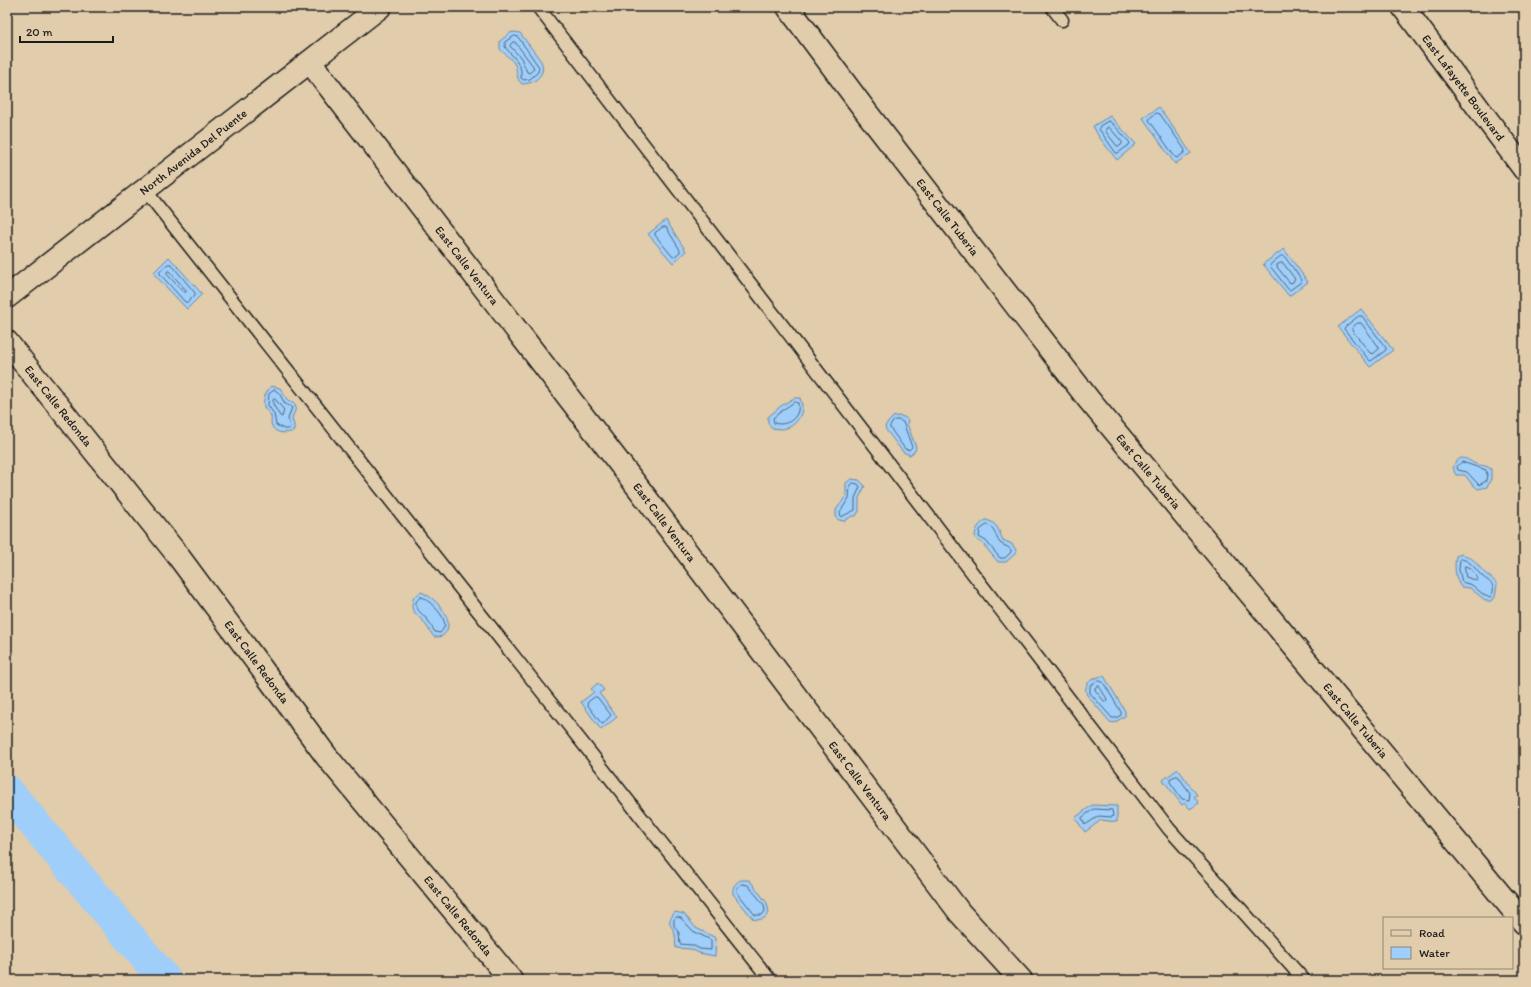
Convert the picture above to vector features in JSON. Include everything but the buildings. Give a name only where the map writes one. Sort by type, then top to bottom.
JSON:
[{"type":"street","name":"North Avenida Del Puente","points":[[7,297],[380,7]]},
{"type":"street","name":"East Calle Tuberia","points":[[788,7],[867,113],[1089,400],[1524,923]]},
{"type":"street","name":"East Lafayette Boulevard","points":[[1403,7],[1524,169]]},
{"type":"street","name":"East Calle Ventura","points":[[310,62],[640,490],[960,913],[1021,980]]},
{"type":"street","name":"East Calle Redonda","points":[[7,342],[176,553],[327,757],[511,980]]},
{"type":"lane","points":[[538,7],[1169,829],[1304,980]]},
{"type":"lane","points":[[1052,7],[1062,20]]},
{"type":"lane","points":[[146,190],[770,980]]},
{"type":"water","points":[[510,33],[520,33],[541,61],[541,74],[535,80],[527,84],[522,84],[518,79],[514,63],[500,49],[500,41]]},
{"type":"water","points":[[1159,107],[1191,153],[1175,164],[1143,118]]},
{"type":"water","points":[[1110,116],[1136,144],[1117,160],[1099,137],[1093,126]]},
{"type":"water","points":[[666,220],[686,251],[673,263],[648,234]]},
{"type":"water","points":[[1284,249],[1308,282],[1289,296],[1263,264]]},
{"type":"water","points":[[169,257],[202,294],[187,309],[153,273]]},
{"type":"water","points":[[1361,309],[1393,350],[1370,367],[1338,327]]},
{"type":"water","points":[[271,386],[280,388],[288,401],[296,406],[292,419],[294,431],[281,433],[273,429],[271,424],[271,416],[264,406],[266,394]]},
{"type":"water","points":[[794,398],[800,398],[802,403],[801,414],[796,422],[787,428],[771,428],[768,423],[768,417],[781,406]]},
{"type":"water","points":[[893,417],[904,417],[908,420],[907,424],[916,447],[915,451],[910,455],[903,452],[886,430],[885,426]]},
{"type":"water","points":[[1461,458],[1491,469],[1491,479],[1487,487],[1478,489],[1465,475],[1456,475],[1454,465]]},
{"type":"water","points":[[851,479],[859,480],[865,486],[859,498],[859,511],[856,516],[852,516],[844,521],[839,520],[836,518],[836,510],[846,496],[846,483]]},
{"type":"water","points":[[986,520],[995,525],[1003,540],[1012,544],[1016,550],[1016,553],[1006,562],[998,562],[983,544],[975,538],[978,527]]},
{"type":"water","points":[[1462,554],[1474,560],[1496,583],[1495,597],[1491,601],[1486,601],[1470,588],[1461,587],[1459,584],[1455,568],[1455,560],[1456,556]]},
{"type":"water","points":[[421,592],[437,603],[445,613],[448,625],[445,634],[442,636],[434,637],[412,608],[414,597]]},
{"type":"water","points":[[1104,676],[1125,711],[1125,716],[1114,723],[1110,722],[1087,695],[1086,691],[1087,684],[1092,679]]},
{"type":"water","points":[[598,683],[604,690],[599,693],[617,717],[601,730],[581,702],[594,692],[591,689]]},
{"type":"water","points":[[1178,769],[1197,795],[1194,797],[1199,803],[1190,809],[1185,803],[1182,805],[1163,780]]},
{"type":"water","points":[[1092,805],[1117,806],[1117,822],[1101,820],[1085,832],[1075,818]]},
{"type":"water","points":[[741,880],[749,880],[767,903],[769,912],[764,918],[760,920],[753,919],[733,894],[734,886]]},
{"type":"water","points":[[675,912],[684,914],[696,928],[716,938],[715,956],[699,953],[691,949],[676,948],[674,931],[670,925],[670,920]]},
{"type":"waterway","points":[[7,791],[165,980]]}]
